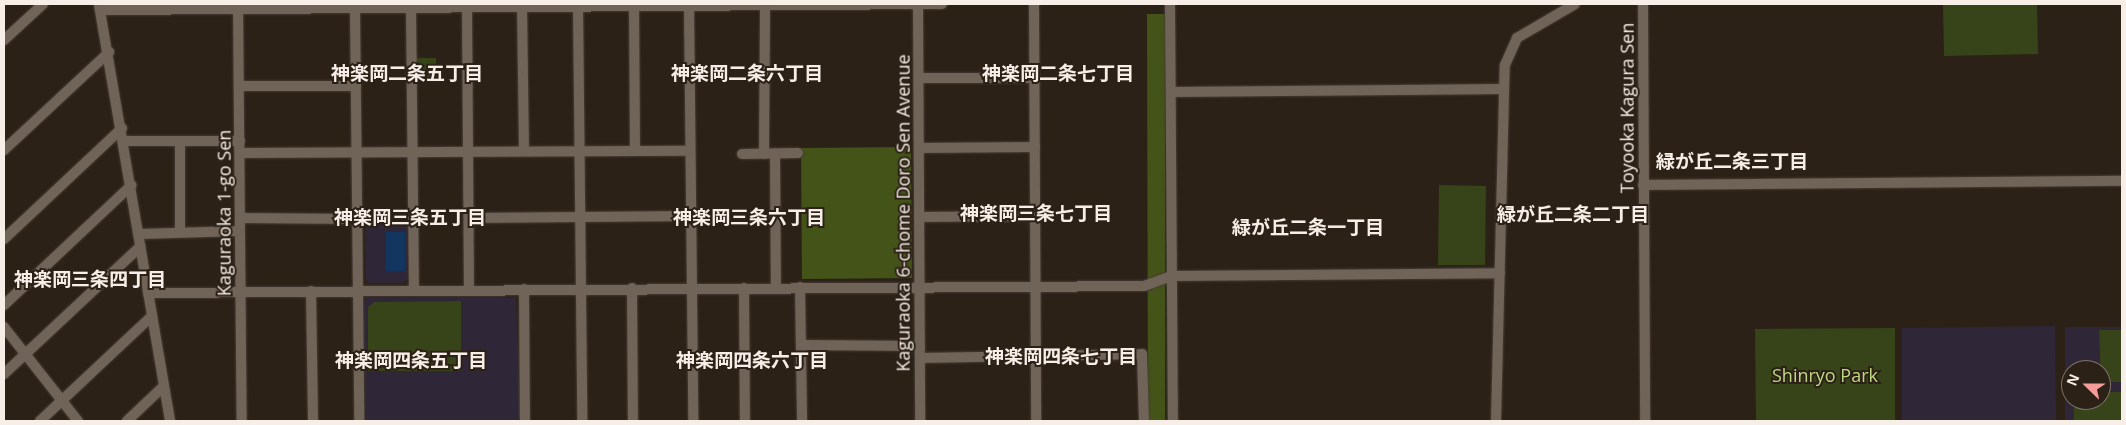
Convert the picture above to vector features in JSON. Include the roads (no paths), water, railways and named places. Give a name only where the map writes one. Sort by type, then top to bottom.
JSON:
[{"type":"street","points":[[4,40],[43,4]]},
{"type":"street","points":[[764,154],[765,4]]},
{"type":"street","name":"Kaguraoka 6-chome Doro Sen Avenue","points":[[914,4],[919,78],[920,421]]},
{"type":"street","points":[[170,421],[132,184],[100,7],[942,4]]},
{"type":"street","points":[[1034,4],[1036,421]]},
{"type":"street","points":[[1170,4],[1173,421]]},
{"type":"street","points":[[1496,421],[1505,65],[1517,38],[1575,4]]},
{"type":"street","name":"Toyooka Kagura Sen","points":[[1644,4],[1645,421]]},
{"type":"street","points":[[632,5],[635,150]]},
{"type":"street","points":[[690,5],[693,421]]},
{"type":"street","name":"Kaguraoka 1-go Sen","points":[[238,6],[242,421]]},
{"type":"street","points":[[411,6],[414,290]]},
{"type":"street","points":[[467,6],[469,289]]},
{"type":"street","points":[[522,6],[524,150]]},
{"type":"street","points":[[578,6],[582,421]]},
{"type":"street","points":[[356,7],[359,421]]},
{"type":"street","points":[[4,150],[109,52]]},
{"type":"street","points":[[919,78],[1035,78]]},
{"type":"street","points":[[240,86],[356,86]]},
{"type":"street","points":[[1171,92],[1503,89]]},
{"type":"street","points":[[4,239],[122,128]]},
{"type":"street","points":[[124,141],[240,141]]},
{"type":"street","points":[[180,142],[180,232]]},
{"type":"street","points":[[919,148],[1035,147]]},
{"type":"street","points":[[240,153],[690,150]]},
{"type":"street","points":[[742,154],[798,153]]},
{"type":"street","points":[[775,154],[776,287]]},
{"type":"street","points":[[1643,185],[2122,182]]},
{"type":"street","points":[[4,304],[132,184]]},
{"type":"street","points":[[469,218],[691,216]]},
{"type":"street","points":[[919,217],[1034,216]]},
{"type":"street","points":[[240,218],[358,219]]},
{"type":"street","points":[[140,234],[240,231]]},
{"type":"street","points":[[4,374],[142,246]]},
{"type":"street","points":[[148,293],[469,289],[1144,286],[1172,276],[1500,273]]},
{"type":"street","points":[[800,287],[802,421]]},
{"type":"street","points":[[632,288],[633,421]]},
{"type":"street","points":[[744,288],[746,421]]},
{"type":"street","points":[[524,289],[525,421]]},
{"type":"street","points":[[311,291],[313,421]]},
{"type":"street","points":[[40,421],[152,316]]},
{"type":"street","points":[[4,327],[78,421]]},
{"type":"street","points":[[801,345],[920,346]]},
{"type":"street","points":[[920,358],[1036,354],[1142,354],[1144,421]]},
{"type":"street","points":[[127,421],[164,386]]},
{"type":"water","points":[[386,232],[405,232],[405,271],[386,271]]},
{"type":"district","name":"神楽岡二条五丁目","points":[[407,74]]},
{"type":"district","name":"神楽岡二条六丁目","points":[[747,74]]},
{"type":"district","name":"神楽岡二条七丁目","points":[[1058,74]]},
{"type":"district","name":"緑が丘二条三丁目","points":[[1732,162]]},
{"type":"district","name":"神楽岡三条七丁目","points":[[1036,214]]},
{"type":"district","name":"緑が丘二条二丁目","points":[[1573,215]]},
{"type":"district","name":"神楽岡三条五丁目","points":[[410,218]]},
{"type":"district","name":"神楽岡三条六丁目","points":[[749,218]]},
{"type":"district","name":"緑が丘二条一丁目","points":[[1308,228]]},
{"type":"district","name":"神楽岡三条四丁目","points":[[90,280]]},
{"type":"district","name":"神楽岡四条七丁目","points":[[1061,357]]},
{"type":"district","name":"神楽岡四条五丁目","points":[[411,361]]},
{"type":"district","name":"神楽岡四条六丁目","points":[[752,361]]},
{"type":"park label","name":"Shinryo Park","points":[[1825,375]]}]
